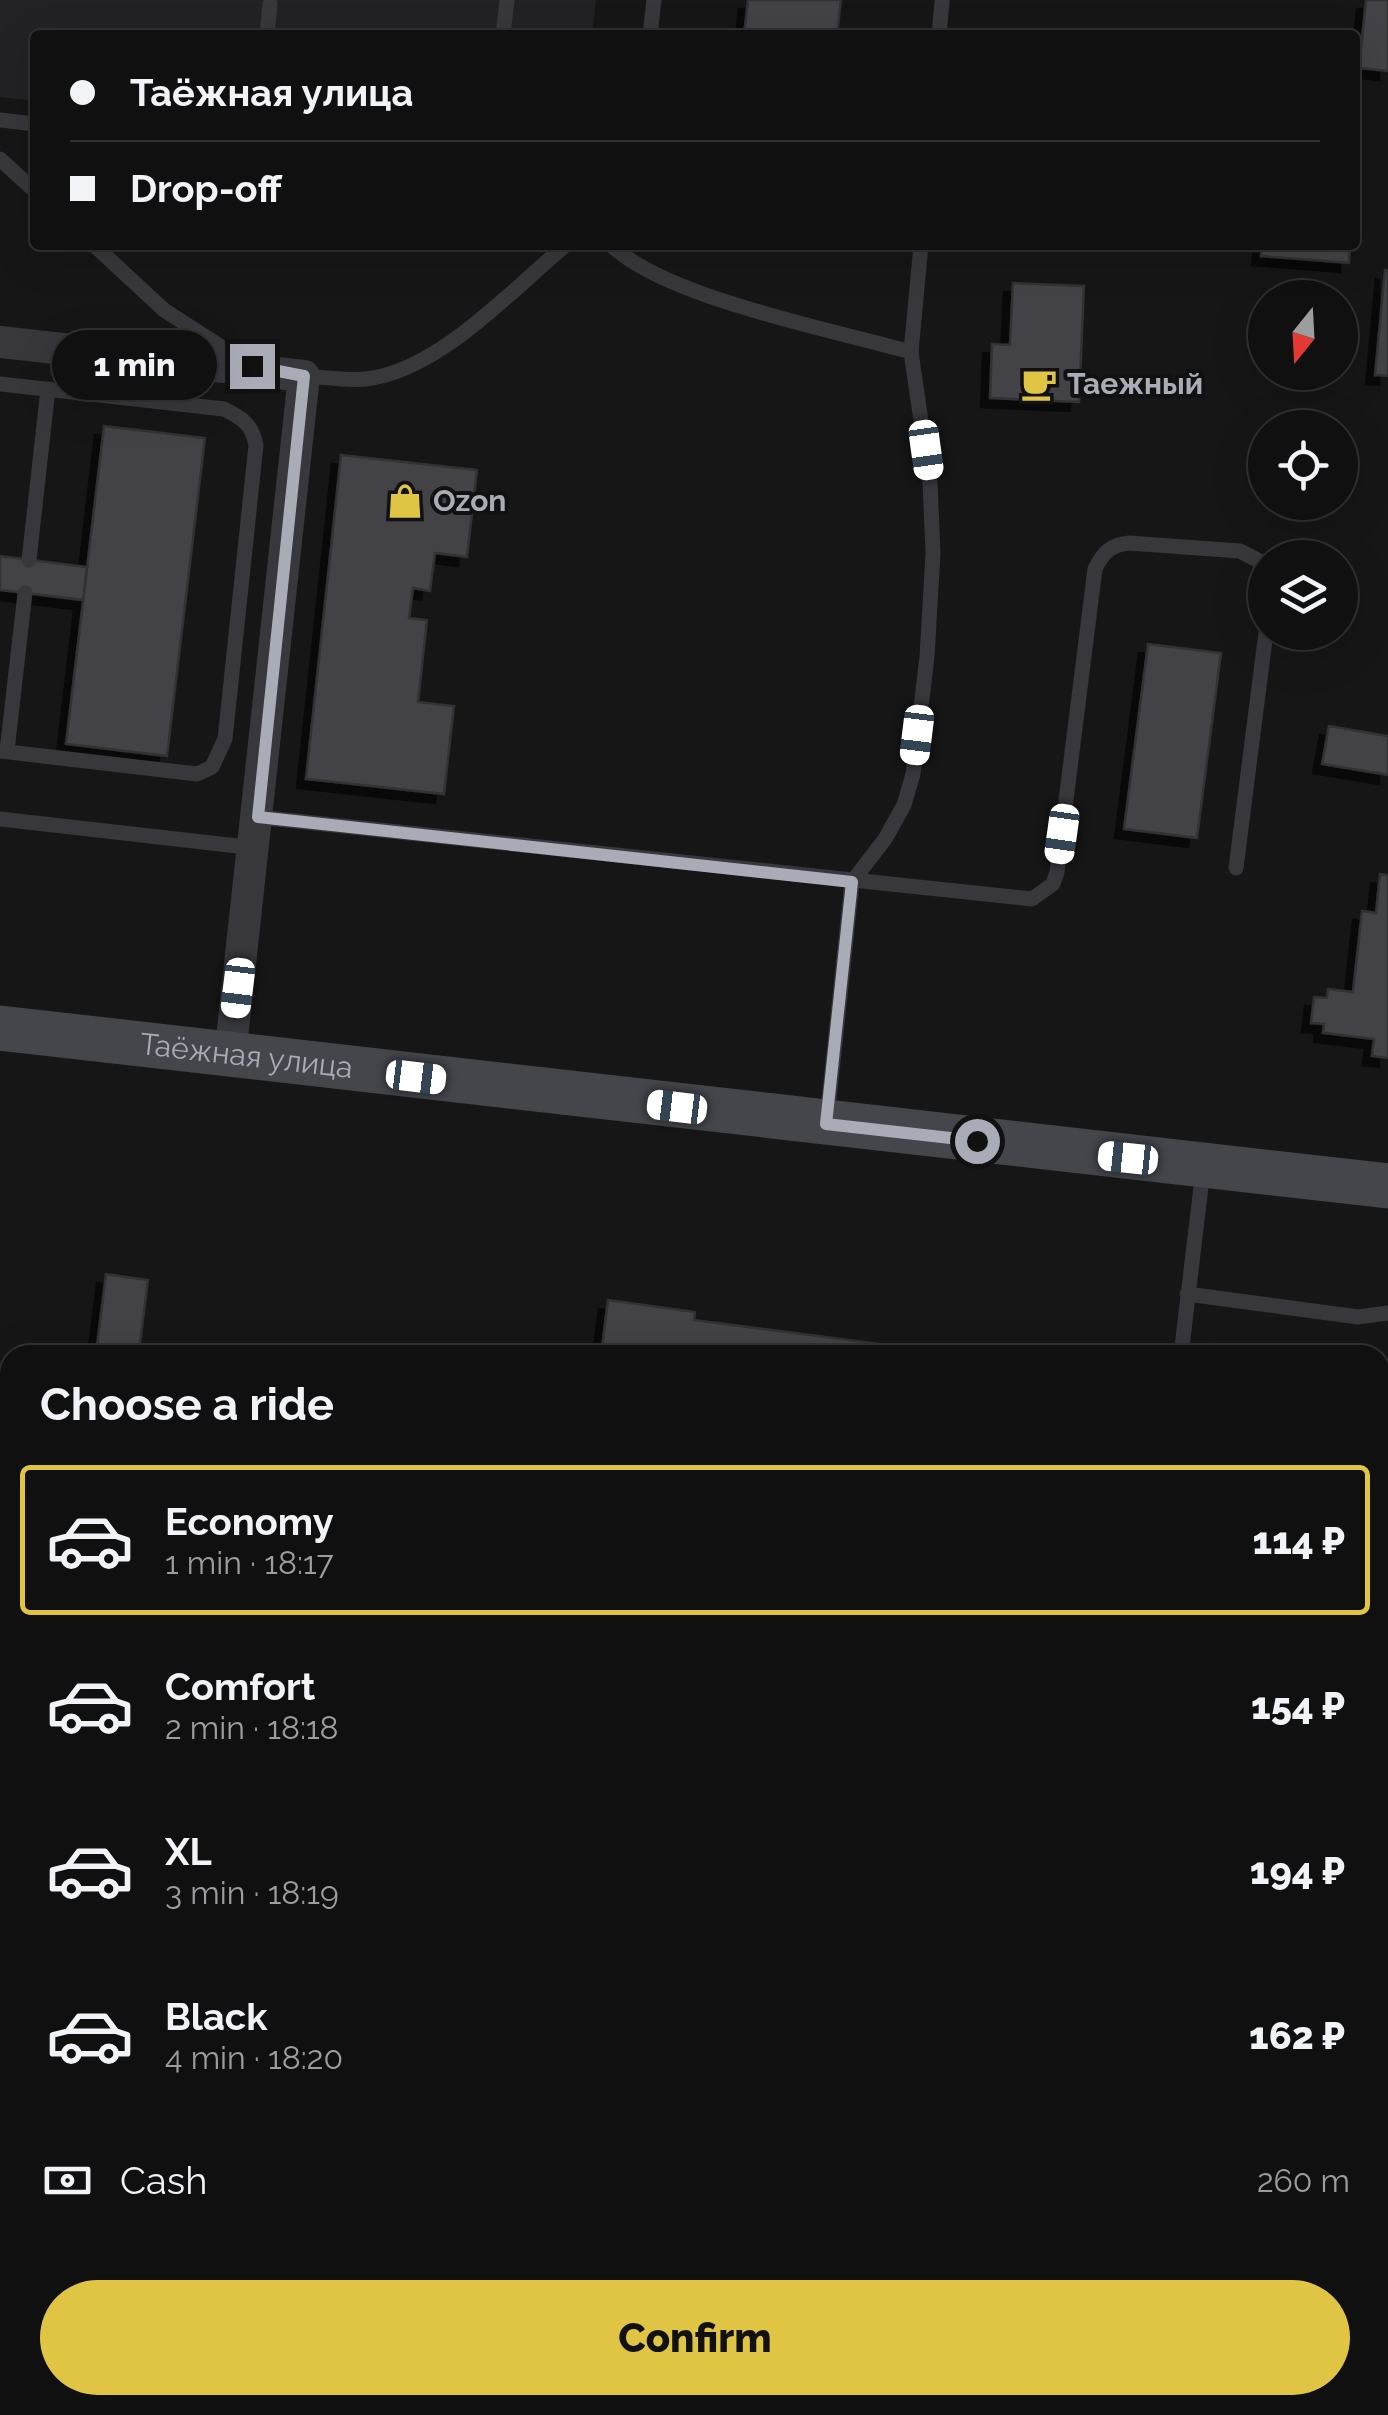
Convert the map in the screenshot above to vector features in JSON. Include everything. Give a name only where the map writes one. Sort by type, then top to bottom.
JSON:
[{"type":"street","points":[[0,342],[292,375],[257,833],[230,1056]]},
{"type":"street","name":"Таёжная улица","points":[[0,1028],[1388,1186]]},
{"type":"lane","points":[[504,30],[507,0]]},
{"type":"lane","points":[[651,30],[654,0]]},
{"type":"lane","points":[[939,30],[942,2]]},
{"type":"lane","points":[[267,30],[270,4]]},
{"type":"lane","points":[[0,120],[30,123]]},
{"type":"lane","points":[[0,159],[30,186]]},
{"type":"lane","points":[[100,250],[192,329],[252,366],[292,375],[364,380],[406,370],[444,346],[560,250]]},
{"type":"lane","points":[[617,250],[647,271],[684,288],[911,352]]},
{"type":"lane","points":[[826,1124],[852,882],[886,839],[904,805],[912,774],[926,657],[933,553],[930,483],[911,352],[920,250]]},
{"type":"lane","points":[[0,384],[224,410],[253,430],[256,445],[225,739],[212,767],[198,774],[4,751],[25,593]]},
{"type":"lane","points":[[28,560],[48,390]]},
{"type":"lane","points":[[0,819],[257,833],[1032,899],[1044,893],[1057,872],[1096,569],[1102,554],[1115,545],[1130,543],[1248,556]]},
{"type":"lane","points":[[1236,868],[1264,650]]},
{"type":"lane","points":[[1181,1345],[1203,1167]]},
{"type":"lane","points":[[1187,1294],[1358,1317],[1388,1313]]},
{"type":"shaded area","points":[[0,0],[596,0],[593,30],[30,30],[30,100],[0,97]]},
{"type":"building","points":[[748,0],[841,0],[838,30],[745,30]]},
{"type":"building","points":[[1366,0],[1388,0],[1388,71],[1360,68]]},
{"type":"building","points":[[1262,250],[1350,250],[1349,263],[1261,256]]},
{"type":"building","points":[[1385,270],[1388,271],[1388,376],[1375,375]]},
{"type":"building","points":[[1013,283],[1084,286],[1079,402],[990,398],[992,344],[1010,345]]},
{"type":"building","points":[[104,426],[205,438],[167,756],[66,744]]},
{"type":"building","points":[[341,455],[477,470],[467,557],[435,553],[430,591],[413,588],[409,618],[427,620],[418,702],[454,706],[444,794],[306,779]]},
{"type":"building","points":[[0,556],[87,567],[83,600],[0,590]]},
{"type":"building","points":[[1148,644],[1221,653],[1197,838],[1124,829]]},
{"type":"building","points":[[1329,726],[1388,736],[1388,775],[1322,764]]},
{"type":"building","points":[[1380,874],[1388,875],[1388,1058],[1372,1056],[1374,1039],[1323,1033],[1324,1024],[1311,1023],[1314,997],[1327,998],[1328,989],[1353,992],[1362,911],[1376,913]]},
{"type":"building","points":[[106,1274],[148,1280],[140,1345],[97,1345]]},
{"type":"building","points":[[608,1300],[695,1312],[694,1320],[887,1345],[602,1345]]},
{"type":"place","name":"Таежный","points":[[1039,384]]},
{"type":"place","name":"Ozon","points":[[405,501]]},
{"type":"route","points":[[252,366],[304,376],[258,817],[852,882],[826,1124],[977,1141]]}]
